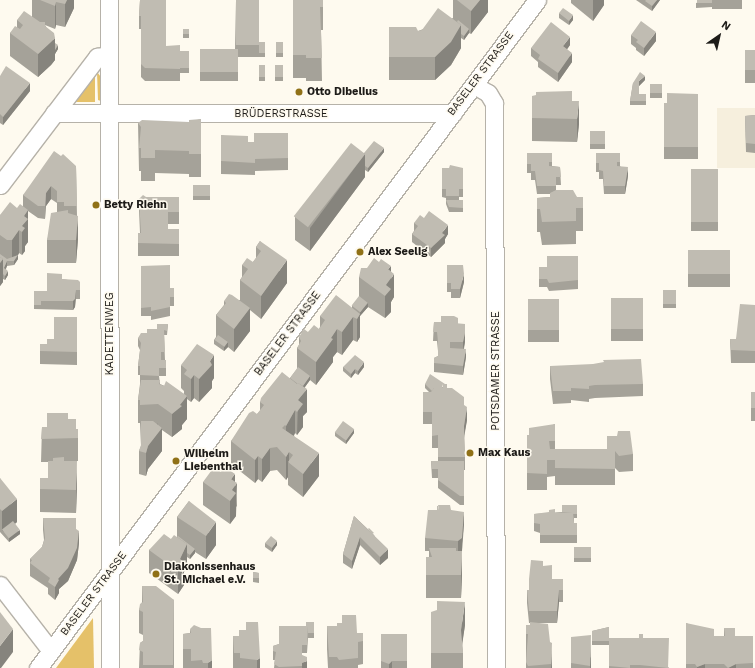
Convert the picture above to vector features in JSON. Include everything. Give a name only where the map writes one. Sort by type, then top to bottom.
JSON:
[{"type":"street","name":"KADETTENWEG","points":[[109,0],[110,668]]},
{"type":"street","name":"BASELER STRASSE","points":[[38,668],[537,0]]},
{"type":"street","points":[[0,185],[97,57],[109,55]]},
{"type":"street","name":"POTSDAMER STRASSE","points":[[474,84],[488,93],[494,103],[496,668]]},
{"type":"street","name":"BRÜDERSTRASSE","points":[[54,114],[453,113]]},
{"type":"street","points":[[0,585],[52,650]]},
{"type":"shaded area","points":[[95,71],[95,102],[71,102]]},
{"type":"shaded area","points":[[97,72],[101,77],[101,101],[98,100]]},
{"type":"shaded area","points":[[717,108],[755,108],[755,168],[717,168]]},
{"type":"shaded area","points":[[93,618],[94,668],[56,668]]},
{"type":"building","points":[[40,0],[67,0],[65,4],[56,2],[55,6]]},
{"type":"building","points":[[140,0],[166,0],[166,46],[180,45],[180,69],[145,68],[141,64],[141,16],[139,16]]},
{"type":"building","points":[[236,0],[259,0],[259,45],[236,45]]},
{"type":"building","points":[[293,0],[323,0],[323,7],[320,7],[322,58],[306,58],[306,55],[293,55]]},
{"type":"building","points":[[457,0],[480,0],[471,11]]},
{"type":"building","points":[[657,0],[652,6],[645,1]]},
{"type":"building","points":[[697,0],[712,0],[712,3],[697,3]]},
{"type":"building","points":[[438,8],[461,25],[451,42],[435,57],[389,57],[389,27],[416,27],[418,31],[422,30]]},
{"type":"building","points":[[563,8],[573,15],[569,21],[559,13]]},
{"type":"building","points":[[24,11],[40,22],[45,22],[45,26],[54,33],[55,38],[38,54],[10,33],[15,26],[20,29],[23,25],[17,20]]},
{"type":"building","points":[[458,20],[469,29],[464,36],[461,34],[461,25],[457,22]]},
{"type":"building","points":[[641,21],[656,32],[644,48],[636,42],[638,40],[631,35]]},
{"type":"building","points":[[551,22],[570,37],[563,46],[572,53],[558,73],[538,59],[540,55],[531,48]]},
{"type":"building","points":[[183,29],[189,29],[189,34],[183,34]]},
{"type":"building","points":[[259,42],[265,42],[265,53],[259,53]]},
{"type":"building","points":[[276,42],[283,42],[283,53],[276,53]]},
{"type":"building","points":[[55,43],[58,45],[55,50]]},
{"type":"building","points":[[200,49],[238,49],[238,72],[200,72]]},
{"type":"building","points":[[745,50],[755,50],[755,70],[745,70]]},
{"type":"building","points":[[180,51],[189,51],[189,68],[180,68]]},
{"type":"building","points":[[259,65],[265,65],[265,77],[259,77]]},
{"type":"building","points":[[275,65],[283,65],[283,77],[275,77]]},
{"type":"building","points":[[6,66],[30,83],[3,117],[0,114],[0,76]]},
{"type":"building","points":[[640,72],[645,76],[639,81],[639,94],[646,94],[646,101],[630,101],[633,83]]},
{"type":"building","points":[[650,84],[662,84],[662,93],[650,93]]},
{"type":"building","points":[[572,91],[572,101],[579,101],[577,119],[532,118],[532,96],[536,95],[536,92]]},
{"type":"building","points":[[667,93],[698,94],[698,147],[664,147],[664,103],[667,103]]},
{"type":"building","points":[[755,115],[755,144],[746,143],[745,116]]},
{"type":"building","points":[[201,119],[201,154],[189,154],[189,151],[155,150],[155,158],[141,158],[141,148],[139,148],[141,127],[138,123],[142,120],[189,122],[189,120]]},
{"type":"building","points":[[590,131],[605,131],[605,144],[590,144]]},
{"type":"building","points":[[254,133],[288,133],[288,158],[255,159],[255,163],[221,161],[221,135],[248,136],[248,142],[254,142]]},
{"type":"building","points":[[374,141],[384,148],[368,168],[365,166],[364,153]]},
{"type":"building","points":[[351,143],[365,154],[308,227],[294,216]]},
{"type":"building","points":[[54,151],[61,156],[63,154],[76,166],[77,206],[64,206],[64,202],[57,202],[57,191],[51,186],[46,193],[45,206],[38,206],[23,195]]},
{"type":"building","points":[[527,153],[552,153],[552,162],[549,162],[549,166],[560,167],[561,177],[556,177],[556,186],[537,186],[535,171],[531,171],[531,164],[527,164]]},
{"type":"building","points":[[596,153],[620,153],[620,162],[617,162],[617,166],[628,167],[625,186],[604,186],[603,171],[599,170],[599,163],[596,163]]},
{"type":"building","points":[[450,165],[463,168],[463,189],[459,189],[459,196],[446,196],[446,189],[442,189],[442,168],[449,168]]},
{"type":"building","points":[[691,169],[718,169],[718,222],[691,222]]},
{"type":"building","points":[[193,185],[210,185],[210,196],[193,196]]},
{"type":"building","points":[[556,190],[573,190],[577,197],[583,197],[583,208],[576,208],[576,221],[542,222],[540,209],[537,209],[537,198],[550,197],[550,193]]},
{"type":"building","points":[[143,195],[146,197],[179,197],[179,212],[168,212],[168,229],[179,229],[179,244],[138,243],[138,233],[141,233],[139,199]]},
{"type":"building","points":[[446,200],[463,200],[463,208],[449,207]]},
{"type":"building","points":[[10,202],[17,208],[20,204],[28,210],[24,216],[28,219],[22,226],[25,228],[22,232],[19,230],[12,240],[7,240],[0,235],[0,215]]},
{"type":"building","points":[[68,210],[68,213],[78,216],[76,240],[47,240],[51,213]]},
{"type":"building","points":[[429,211],[448,225],[442,233],[445,235],[431,248],[412,234],[418,226],[414,223],[420,215],[424,218]]},
{"type":"building","points":[[260,241],[287,260],[261,296],[240,280],[248,269],[242,265],[247,258],[253,262],[261,251],[256,247]]},
{"type":"building","points":[[688,250],[730,250],[730,274],[688,274]]},
{"type":"building","points":[[0,254],[7,259],[18,255],[14,261],[7,261],[4,268],[8,271],[5,276],[3,274],[3,259],[0,257]]},
{"type":"building","points":[[547,256],[578,256],[578,280],[549,283],[547,279],[539,279],[539,267],[547,267]]},
{"type":"building","points":[[374,258],[379,262],[381,259],[391,266],[388,269],[394,274],[386,285],[391,289],[385,296],[359,277],[361,268],[367,268]]},
{"type":"building","points":[[170,265],[170,288],[174,288],[174,297],[170,297],[170,307],[151,311],[151,307],[141,308],[141,266]]},
{"type":"building","points":[[447,265],[463,265],[464,274],[460,289],[451,289],[451,283],[447,283]]},
{"type":"building","points":[[47,273],[62,274],[62,279],[78,280],[80,282],[80,290],[76,290],[75,299],[73,301],[41,301],[41,291],[47,291]]},
{"type":"building","points":[[663,290],[676,290],[676,304],[663,304]]},
{"type":"building","points":[[34,291],[41,291],[41,305],[34,305]]},
{"type":"building","points":[[229,294],[250,308],[234,329],[216,315],[226,303],[224,301]]},
{"type":"building","points":[[336,295],[360,314],[357,319],[353,317],[342,332],[337,329],[331,338],[333,339],[316,362],[297,348],[301,341],[299,337],[304,329],[308,332],[314,325],[319,329],[325,320],[320,316]]},
{"type":"building","points":[[359,296],[368,303],[360,312],[352,305]]},
{"type":"building","points":[[611,298],[643,298],[643,329],[611,329]]},
{"type":"building","points":[[528,299],[559,299],[559,330],[528,330]]},
{"type":"building","points":[[740,304],[755,305],[755,351],[731,350],[730,339],[736,339]]},
{"type":"building","points":[[441,316],[454,316],[458,318],[458,324],[465,324],[463,342],[450,342],[450,348],[466,349],[463,366],[434,363],[434,358],[438,356],[438,342],[437,332],[433,332],[434,322],[441,322]]},
{"type":"building","points":[[54,317],[77,317],[77,352],[40,351],[40,344],[47,344],[47,339],[54,339]]},
{"type":"building","points":[[157,324],[168,324],[167,331],[164,329],[157,329]]},
{"type":"building","points":[[147,329],[164,329],[165,352],[161,352],[161,360],[166,360],[166,368],[159,368],[159,376],[140,375],[140,366],[138,366],[141,343],[138,338],[141,333],[147,333]]},
{"type":"building","points":[[218,335],[228,342],[224,347],[215,340]]},
{"type":"building","points":[[197,344],[214,355],[210,361],[212,365],[199,379],[194,375],[191,379],[184,374],[187,370],[181,365]]},
{"type":"building","points":[[355,355],[364,362],[358,371],[355,369],[351,374],[343,367]]},
{"type":"building","points":[[641,359],[643,384],[595,385],[589,386],[589,389],[571,388],[571,391],[553,391],[550,366],[593,364],[604,362],[603,360]]},
{"type":"building","points":[[298,367],[310,376],[303,386],[290,378]]},
{"type":"building","points":[[282,372],[297,384],[298,383],[307,389],[298,400],[303,404],[297,412],[295,410],[286,426],[285,425],[282,428],[319,453],[303,474],[288,462],[293,455],[289,452],[286,457],[277,447],[270,448],[262,459],[258,456],[255,460],[231,441],[249,413],[253,411],[257,414],[264,405],[260,402],[261,398]]},
{"type":"building","points":[[430,374],[445,384],[443,384],[442,388],[434,388],[432,391],[425,384]]},
{"type":"building","points":[[141,380],[160,380],[159,384],[164,386],[166,381],[187,396],[180,405],[182,406],[172,414],[158,404],[140,405],[140,400],[138,400]]},
{"type":"building","points":[[443,384],[447,384],[447,388],[452,388],[464,397],[464,405],[467,407],[464,426],[465,457],[438,457],[438,435],[432,436],[432,412],[423,412],[423,392],[431,392],[434,388],[443,388]]},
{"type":"building","points":[[751,392],[755,392],[755,408],[751,408]]},
{"type":"building","points":[[47,413],[68,413],[68,419],[76,419],[78,438],[41,439],[42,427],[47,427]]},
{"type":"building","points":[[141,421],[153,421],[162,428],[148,446],[146,453],[139,451],[141,445]]},
{"type":"building","points":[[343,421],[354,429],[346,441],[335,432]]},
{"type":"building","points":[[555,424],[555,441],[549,441],[550,449],[607,449],[607,436],[617,436],[618,431],[630,431],[633,454],[619,456],[615,451],[615,469],[555,468],[555,460],[547,460],[547,474],[527,473],[527,435],[529,435],[529,428]]},
{"type":"building","points":[[64,457],[64,461],[77,461],[76,490],[40,489],[40,478],[48,478],[48,461],[53,461],[53,458]]},
{"type":"building","points":[[431,461],[464,461],[464,496],[460,496],[438,480],[438,469],[432,469]]},
{"type":"building","points":[[214,467],[221,472],[225,467],[235,474],[231,479],[237,483],[232,490],[236,493],[230,501],[203,482]]},
{"type":"building","points":[[0,478],[17,499],[2,511],[0,509]]},
{"type":"building","points":[[189,501],[216,522],[206,536],[177,517]]},
{"type":"building","points":[[438,505],[450,505],[451,510],[464,512],[462,538],[458,541],[425,538],[428,510],[439,510]]},
{"type":"building","points":[[562,505],[577,505],[577,514],[573,514],[573,512],[562,512]]},
{"type":"building","points":[[555,509],[555,513],[573,512],[574,523],[577,523],[577,535],[540,535],[540,524],[534,523],[534,514],[549,512],[549,510]]},
{"type":"building","points":[[354,516],[388,549],[380,557],[360,537],[352,561],[343,554]]},
{"type":"building","points":[[43,518],[76,518],[76,529],[79,531],[77,548],[68,568],[58,579],[59,580],[55,587],[48,582],[50,578],[30,563],[32,560],[30,559],[42,547],[45,538]]},
{"type":"building","points":[[13,521],[20,530],[9,538],[2,530]]},
{"type":"building","points":[[369,528],[374,533],[372,534],[368,529]]},
{"type":"building","points":[[164,534],[171,539],[174,535],[187,544],[180,559],[184,562],[178,571],[149,550]]},
{"type":"building","points":[[178,536],[195,549],[190,555],[187,553],[187,544],[177,537]]},
{"type":"building","points":[[271,536],[277,541],[272,548],[265,543]]},
{"type":"building","points":[[574,547],[591,547],[591,558],[574,558]]},
{"type":"building","points":[[429,548],[456,548],[456,551],[462,551],[461,575],[426,575],[426,557],[432,557]]},
{"type":"building","points":[[531,560],[543,561],[543,566],[552,565],[552,579],[529,579]]},
{"type":"building","points":[[253,572],[259,573],[259,578],[253,578]]},
{"type":"building","points":[[529,579],[563,579],[563,590],[559,590],[557,611],[529,611],[527,590],[529,590]]},
{"type":"building","points":[[142,586],[156,586],[174,600],[173,665],[143,665],[143,652],[139,650],[140,643],[143,641],[143,612],[139,610],[140,604],[143,602]]},
{"type":"building","points":[[437,601],[465,602],[461,630],[463,653],[431,653],[431,612],[437,610]]},
{"type":"building","points":[[0,612],[13,629],[0,646]]},
{"type":"building","points":[[342,615],[356,615],[357,633],[363,633],[363,641],[358,642],[358,658],[339,660],[337,657],[329,657],[327,626],[337,626],[337,623],[342,623]]},
{"type":"building","points":[[246,622],[258,622],[260,658],[257,660],[240,658],[240,653],[234,653],[233,636],[239,636],[239,630],[246,630]]},
{"type":"building","points":[[306,622],[314,622],[314,633],[308,633],[308,626],[306,626]]},
{"type":"building","points":[[530,622],[548,624],[550,642],[552,643],[551,664],[528,666],[526,662],[528,634],[526,634],[526,625],[530,625]]},
{"type":"building","points":[[686,623],[714,629],[714,636],[725,636],[724,628],[735,628],[735,636],[753,636],[753,663],[736,664],[728,668],[724,664],[705,664],[697,667],[695,664],[686,664]]},
{"type":"building","points":[[194,625],[201,628],[211,628],[212,660],[208,663],[203,663],[202,660],[191,661],[191,649],[183,649],[183,634],[191,633],[190,629]]},
{"type":"building","points":[[279,626],[308,626],[307,645],[302,645],[302,655],[307,657],[307,661],[302,663],[302,666],[279,667],[274,664],[276,652],[273,651],[273,646],[279,644]]},
{"type":"building","points":[[609,627],[609,641],[592,641],[592,631]]},
{"type":"building","points":[[381,634],[407,634],[407,661],[392,661],[389,664],[381,661]]},
{"type":"building","points":[[639,634],[643,634],[643,638],[639,638]]},
{"type":"building","points":[[591,635],[590,666],[571,663],[571,637]]},
{"type":"building","points":[[609,638],[669,638],[668,668],[640,665],[630,665],[630,668],[609,666]]},
{"type":"place","name":"Otto Dibelius","points":[[299,92]]},
{"type":"place","name":"Betty Riehn","points":[[96,205]]},
{"type":"place","name":"Alex Seelig","points":[[360,252]]},
{"type":"place","name":"Max Kaus","points":[[470,453]]},
{"type":"place","name":"Wilhelm Liebenthal","points":[[176,461]]},
{"type":"place","name":"Diakonissenhaus St. Michael e.V.","points":[[156,574]]}]
